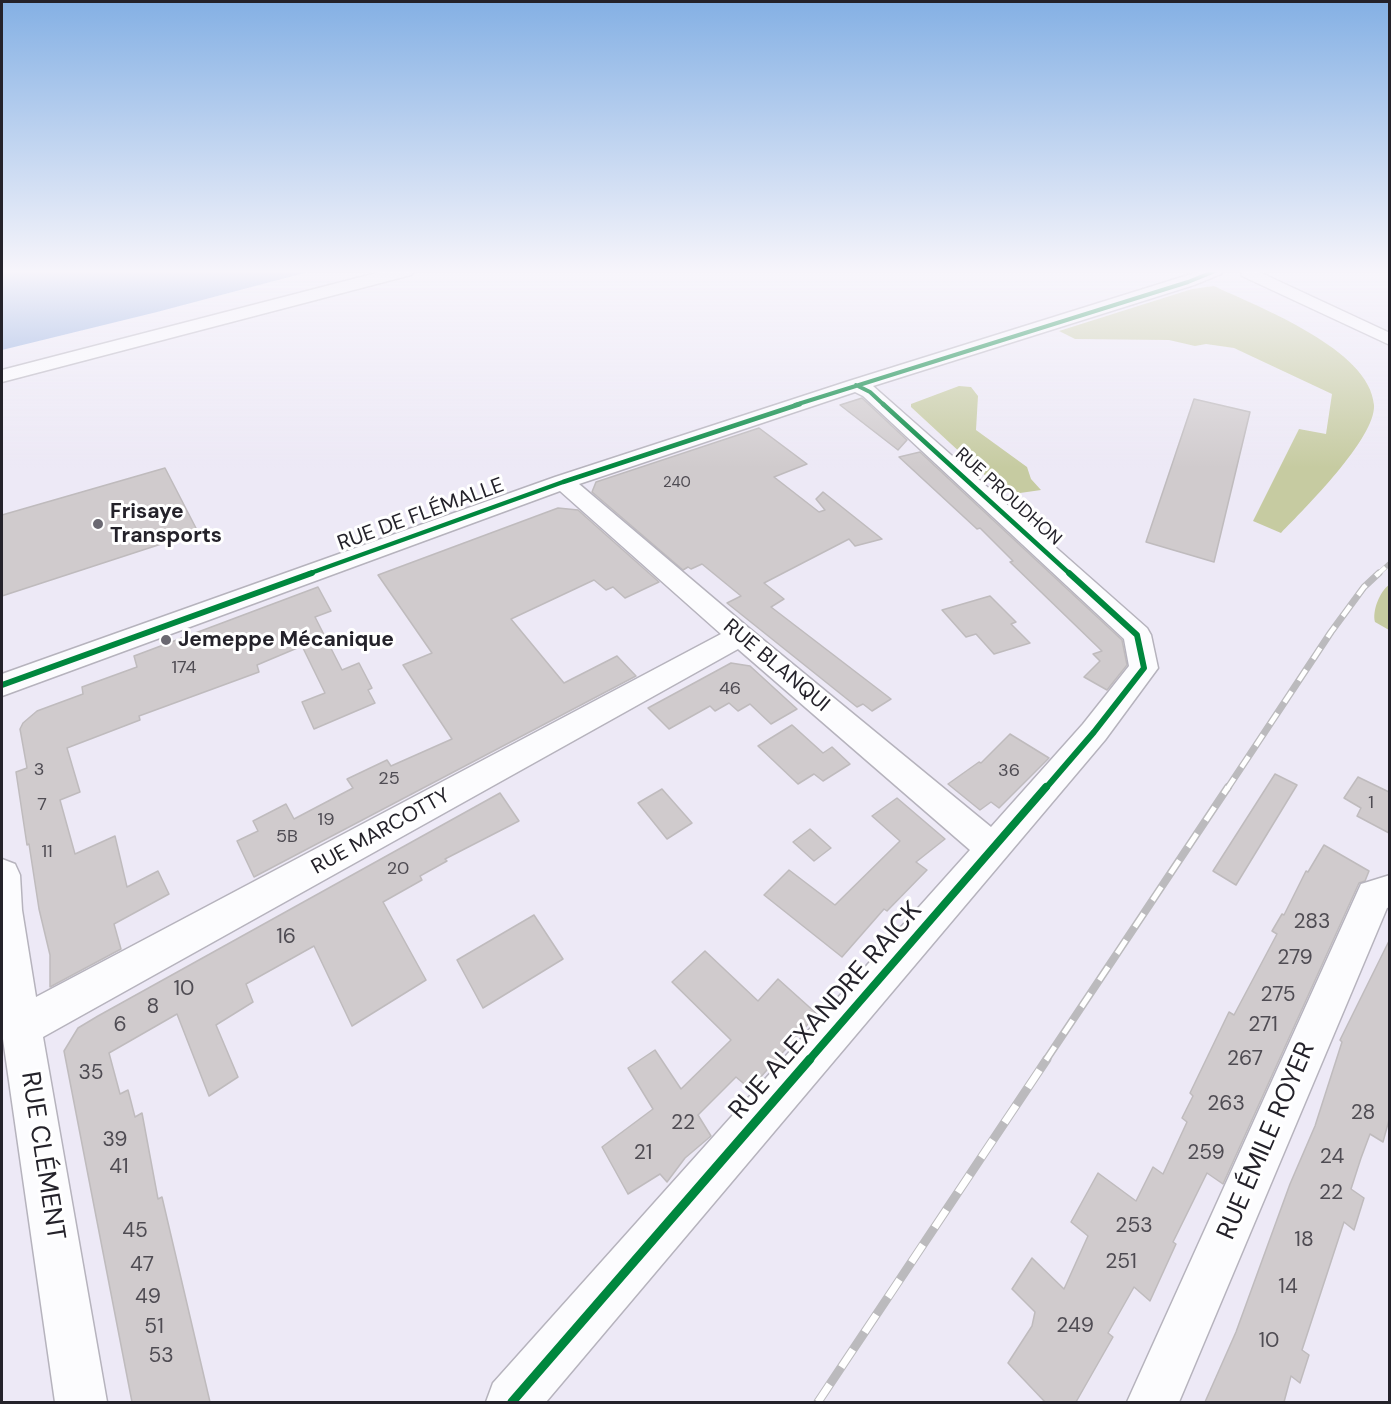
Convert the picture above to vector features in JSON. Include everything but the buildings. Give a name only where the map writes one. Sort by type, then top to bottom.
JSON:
[{"type":"main road","points":[[2,376],[154,337]]},
{"type":"street","name":"RUE DE FLÉMALLE","points":[[2,684],[563,482],[855,385],[1012,337]]},
{"type":"street","name":"RUE PROUDHON","points":[[855,385],[870,392],[1137,635]]},
{"type":"street","name":"RUE BLANQUI","points":[[563,482],[740,636],[992,848]]},
{"type":"street","name":"RUE ALEXANDRE RAICK","points":[[512,1402],[1094,732],[1144,668],[1137,635]]},
{"type":"street","name":"RUE MARCOTTY","points":[[21,1027],[740,636]]},
{"type":"street","name":"RUE ÉMILE ROYER","points":[[1153,1402],[1374,895],[1389,891]]},
{"type":"street","name":"RUE CLÉMENT","points":[[2,899],[81,1402]]},
{"type":"green space","points":[[1070,337],[1316,337],[1354,366],[1368,385],[1374,405],[1372,419],[1352,454],[1281,533],[1253,521],[1299,429],[1326,434],[1332,394],[1234,348],[1206,344],[1195,346],[1169,340],[1075,339]]},
{"type":"green space","points":[[959,386],[971,387],[978,396],[976,430],[1027,467],[1031,479],[1041,490],[1020,493],[1003,492],[911,407],[911,404]]},
{"type":"green space","points":[[1389,585],[1389,630],[1375,622],[1374,617],[1380,596]]},
{"type":"water","points":[[2,337],[57,337],[2,350]]},
{"type":"railway","points":[[1378,574],[1390,563]]},
{"type":"railway","points":[[1227,789],[1331,632],[1364,587],[1379,573]]},
{"type":"railway","points":[[1046,1060],[1228,787]]},
{"type":"railway","points":[[818,1402],[1047,1059]]},
{"type":"cycle path","points":[[2,685],[563,482],[856,385],[1012,337]]},
{"type":"cycle path","points":[[512,1402],[1094,732],[1144,668],[1137,635],[870,392],[856,385]]},
{"type":"place","name":"Frisaye Transports","points":[[98,524]]},
{"type":"place","name":"Jemeppe Mécanique","points":[[166,640]]}]
